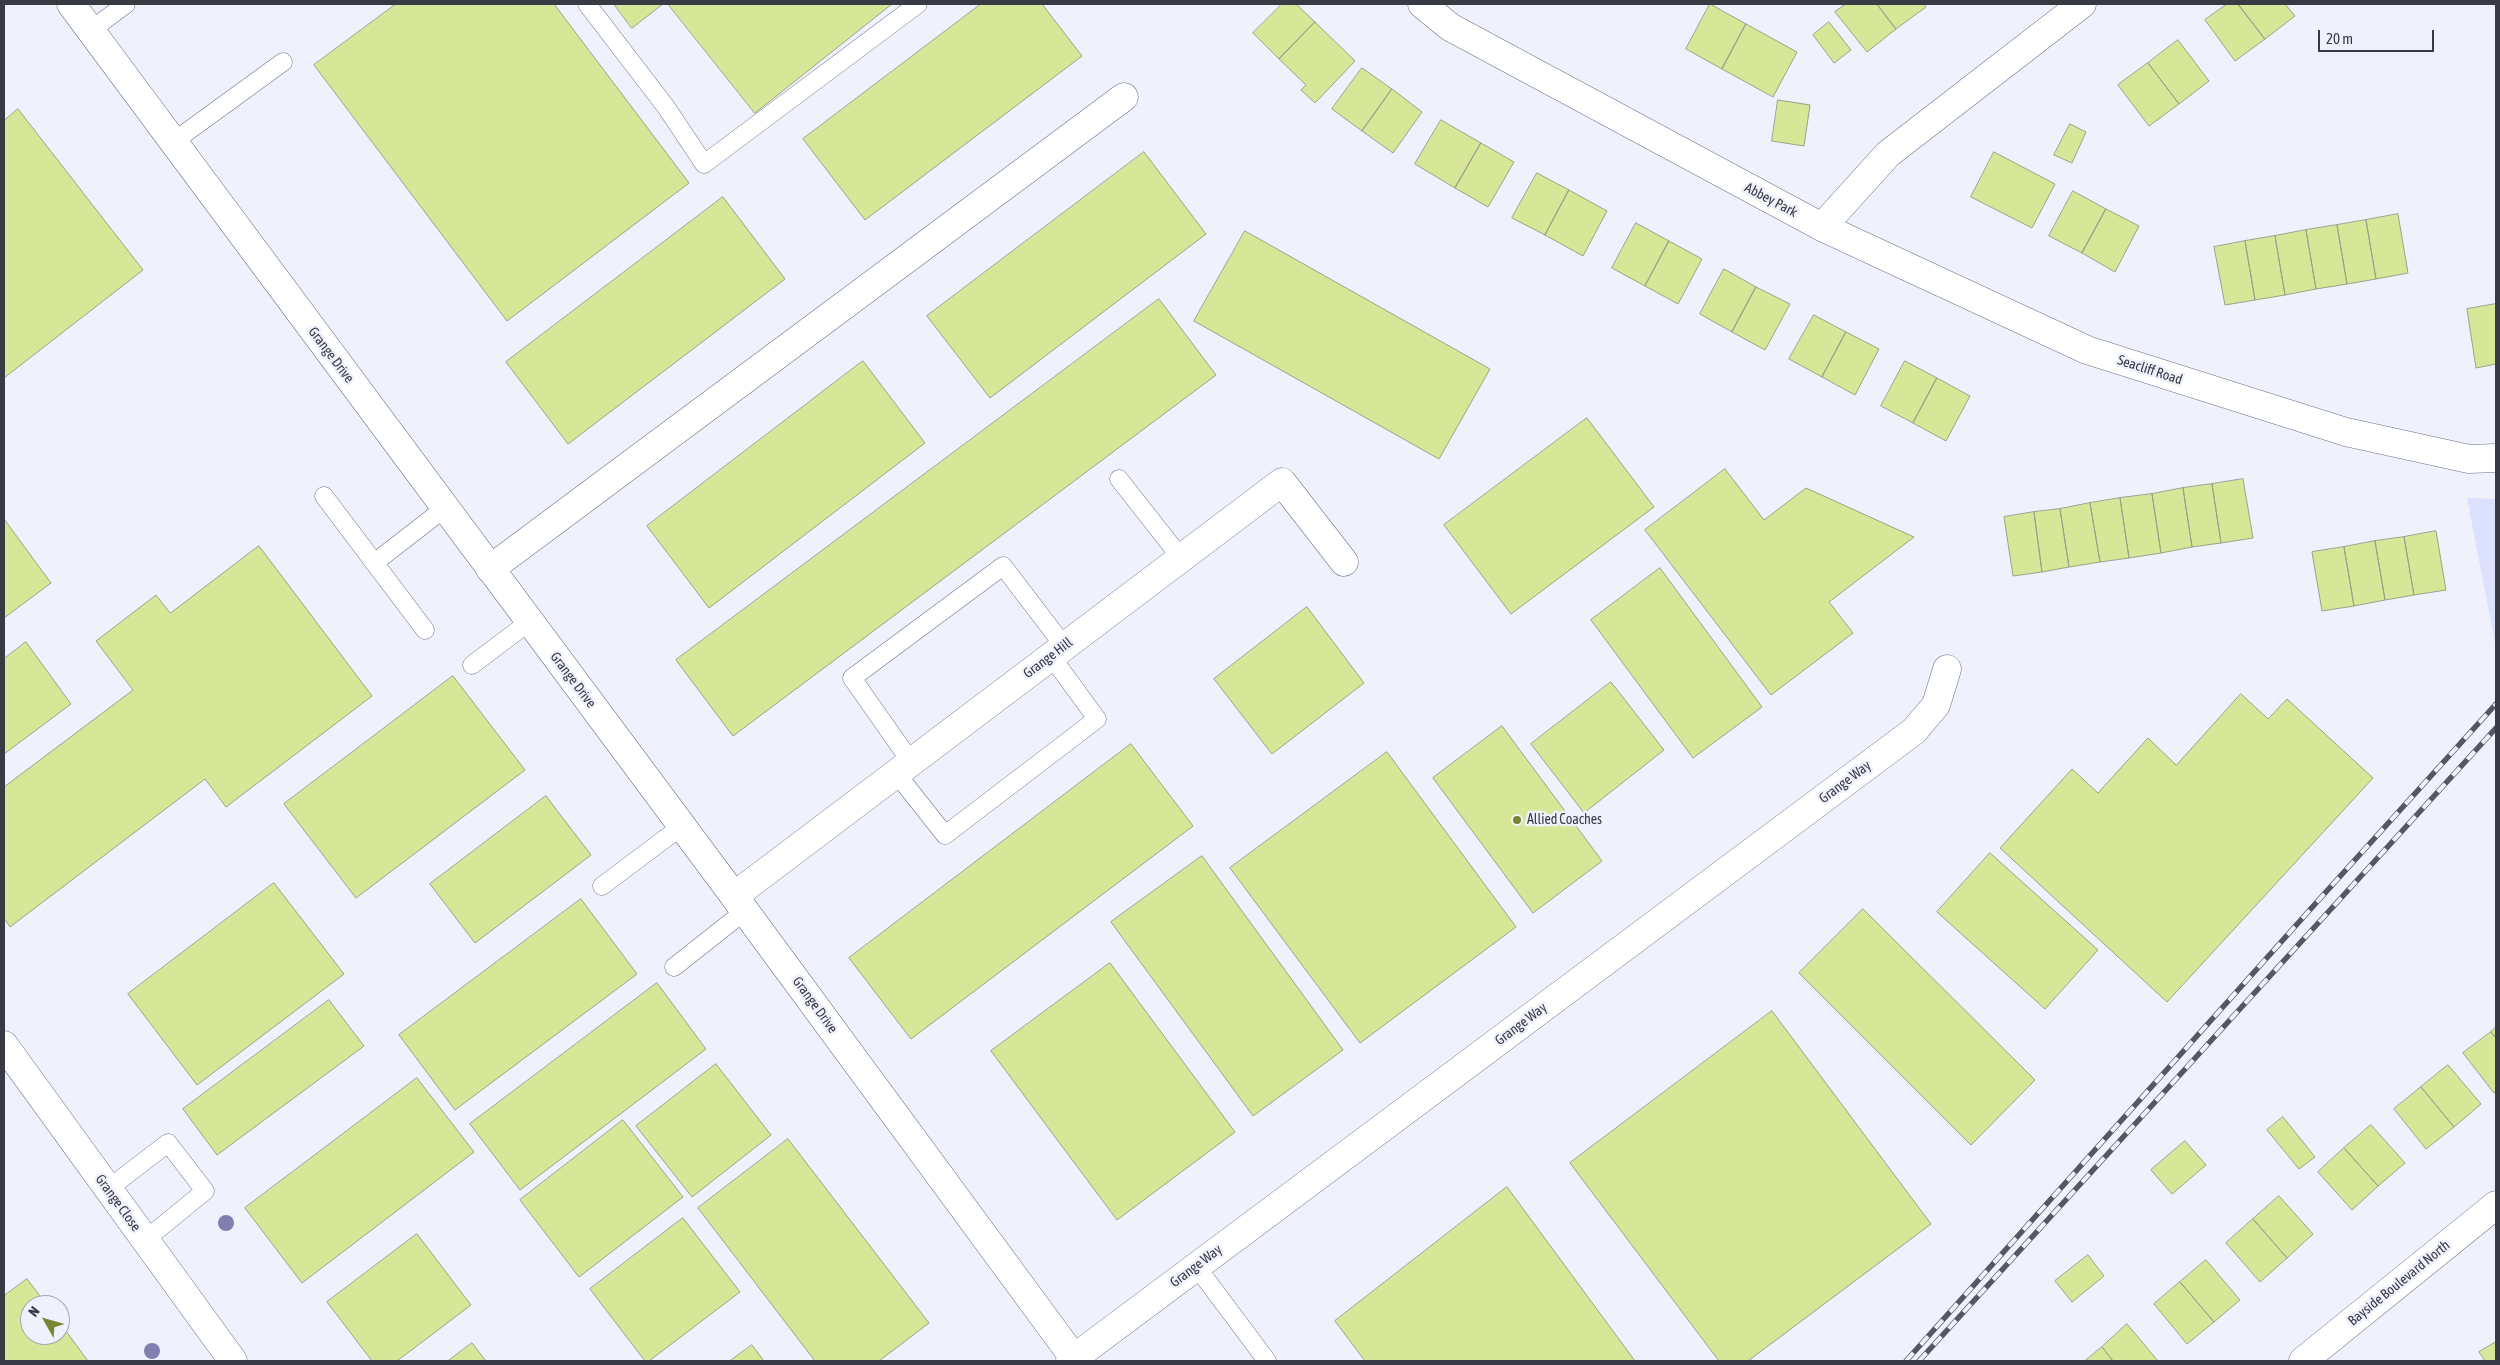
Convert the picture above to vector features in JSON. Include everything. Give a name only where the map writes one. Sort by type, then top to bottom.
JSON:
[{"type":"street","name":"Grange Drive","points":[[70,4],[740,903],[1072,1360]]},
{"type":"street","name":"Abbey Park","points":[[1422,4],[1450,27],[1822,227]]},
{"type":"street","points":[[1822,227],[1888,154],[2082,4]]},
{"type":"street","points":[[490,569],[1124,96]]},
{"type":"street","name":"Seacliff Road","points":[[1822,227],[2087,350],[2346,432],[2469,459],[2496,458]]},
{"type":"street","name":"Grange Hill","points":[[740,903],[904,767],[1282,482],[1344,562]]},
{"type":"street","name":"Grange Way","points":[[1072,1360],[1914,731],[1936,705],[1947,669]]},
{"type":"street","name":"Grange Close","points":[[4,1044],[233,1361]]},
{"type":"street","name":"Bayside Boulevard North","points":[[2302,1361],[2496,1205]]},
{"type":"lane","points":[[91,30],[126,4]]},
{"type":"lane","points":[[587,4],[666,107],[704,164],[918,4]]},
{"type":"lane","points":[[174,142],[283,62]]},
{"type":"lane","points":[[1119,479],[1181,558]]},
{"type":"lane","points":[[324,496],[425,630]]},
{"type":"lane","points":[[374,563],[445,508]]},
{"type":"lane","points":[[1003,566],[1057,651],[1097,719],[945,835],[904,767],[852,678],[1003,566]]},
{"type":"lane","points":[[472,665],[529,622]]},
{"type":"lane","points":[[602,886],[682,826]]},
{"type":"lane","points":[[674,967],[740,903]]},
{"type":"lane","points":[[108,1189],[168,1143],[205,1192],[145,1240]]},
{"type":"lane","points":[[1196,1266],[1267,1361]]},
{"type":"shaded area","points":[[2467,498],[2496,499],[2496,648]]},
{"type":"building","points":[[396,4],[554,4],[689,183],[507,321],[314,65]]},
{"type":"building","points":[[614,4],[663,4],[632,28]]},
{"type":"building","points":[[668,4],[892,4],[755,113]]},
{"type":"building","points":[[981,4],[1042,4],[1082,56],[865,220],[803,139]]},
{"type":"building","points":[[1282,4],[1296,4],[1315,22],[1279,59],[1253,33]]},
{"type":"building","points":[[1710,4],[1746,24],[1722,69],[1686,49]]},
{"type":"building","points":[[1846,4],[1877,4],[1896,29],[1867,52],[1835,12]]},
{"type":"building","points":[[1877,4],[1924,4],[1926,7],[1896,29]]},
{"type":"building","points":[[2227,4],[2238,4],[2265,39],[2235,61],[2205,20]]},
{"type":"building","points":[[2238,4],[2285,4],[2295,16],[2265,39]]},
{"type":"building","points":[[1315,22],[1355,61],[1315,103],[1301,90],[1306,85],[1279,59]]},
{"type":"building","points":[[1829,22],[1851,50],[1834,63],[1813,35]]},
{"type":"building","points":[[1746,24],[1797,52],[1773,97],[1722,69]]},
{"type":"building","points":[[2178,40],[2209,81],[2179,104],[2148,63]]},
{"type":"building","points":[[2148,63],[2179,104],[2149,126],[2118,85]]},
{"type":"building","points":[[1362,68],[1392,89],[1362,131],[1332,109]]},
{"type":"building","points":[[1392,89],[1422,112],[1393,153],[1362,131]]},
{"type":"building","points":[[1778,100],[1810,105],[1804,146],[1772,141]]},
{"type":"building","points":[[18,109],[143,270],[4,378],[4,121]]},
{"type":"building","points":[[1441,120],[1481,143],[1455,188],[1415,164]]},
{"type":"building","points":[[2070,124],[2086,132],[2072,163],[2054,155]]},
{"type":"building","points":[[1481,143],[1514,162],[1488,207],[1455,188]]},
{"type":"building","points":[[1144,152],[1206,234],[990,398],[927,316]]},
{"type":"building","points":[[1994,152],[2055,184],[2032,228],[1971,197]]},
{"type":"building","points":[[1537,173],[1569,190],[1545,235],[1512,218]]},
{"type":"building","points":[[1569,190],[1607,211],[1583,256],[1545,235]]},
{"type":"building","points":[[2073,191],[2106,209],[2082,253],[2049,236]]},
{"type":"building","points":[[723,197],[785,279],[568,444],[506,362]]},
{"type":"building","points":[[2106,209],[2139,226],[2115,272],[2082,253]]},
{"type":"building","points":[[2398,214],[2408,273],[2376,279],[2366,220]]},
{"type":"building","points":[[2366,220],[2376,279],[2347,284],[2337,225]]},
{"type":"building","points":[[1636,223],[1669,241],[1645,286],[1612,268]]},
{"type":"building","points":[[2337,225],[2347,284],[2316,289],[2306,230]]},
{"type":"building","points":[[2306,230],[2316,289],[2285,295],[2275,236]]},
{"type":"building","points":[[1245,231],[1490,369],[1439,459],[1194,321]]},
{"type":"building","points":[[2275,236],[2285,295],[2255,300],[2245,241]]},
{"type":"building","points":[[1669,241],[1702,259],[1678,304],[1645,286]]},
{"type":"building","points":[[2245,241],[2255,300],[2225,305],[2214,247]]},
{"type":"building","points":[[1724,269],[1756,287],[1732,332],[1700,314]]},
{"type":"building","points":[[1756,287],[1790,304],[1765,350],[1732,332]]},
{"type":"building","points":[[1159,299],[1216,375],[733,736],[676,660]]},
{"type":"building","points":[[2496,304],[2496,364],[2476,368],[2467,309]]},
{"type":"building","points":[[1814,315],[1846,332],[1822,377],[1789,359]]},
{"type":"building","points":[[1846,332],[1879,349],[1855,395],[1822,377]]},
{"type":"building","points":[[863,361],[925,443],[709,608],[647,526]]},
{"type":"building","points":[[1905,361],[1937,378],[1913,423],[1881,406]]},
{"type":"building","points":[[1937,378],[1970,396],[1946,441],[1913,423]]},
{"type":"building","points":[[1587,418],[1654,507],[1511,614],[1444,525]]},
{"type":"building","points":[[1725,469],[1764,520],[1806,488],[1914,537],[1829,602],[1853,633],[1771,695],[1645,530]]},
{"type":"building","points":[[2243,479],[2253,538],[2221,543],[2212,484]]},
{"type":"building","points":[[2212,484],[2221,543],[2192,547],[2183,488]]},
{"type":"building","points":[[2183,488],[2192,547],[2161,553],[2152,494]]},
{"type":"building","points":[[2152,494],[2161,553],[2129,558],[2120,498]]},
{"type":"building","points":[[2120,498],[2129,558],[2100,562],[2090,503]]},
{"type":"building","points":[[2090,503],[2100,562],[2069,567],[2060,509]]},
{"type":"building","points":[[2060,509],[2069,567],[2042,572],[2034,512]]},
{"type":"building","points":[[2034,512],[2042,572],[2013,576],[2004,517]]},
{"type":"building","points":[[4,519],[51,583],[4,618]]},
{"type":"building","points":[[2436,531],[2446,590],[2414,595],[2404,537]]},
{"type":"building","points":[[2404,537],[2414,595],[2385,600],[2375,541]]},
{"type":"building","points":[[2375,541],[2385,600],[2354,606],[2344,547]]},
{"type":"building","points":[[259,546],[372,696],[226,807],[205,779],[10,927],[4,918],[4,787],[133,690],[96,641],[156,595],[170,613]]},
{"type":"building","points":[[2344,547],[2354,606],[2322,611],[2312,552]]},
{"type":"building","points":[[1660,568],[1762,707],[1693,758],[1591,620]]},
{"type":"building","points":[[1307,607],[1364,683],[1272,754],[1214,679]]},
{"type":"building","points":[[26,642],[71,704],[4,754],[4,659]]},
{"type":"building","points":[[453,676],[525,770],[356,898],[284,804]]},
{"type":"building","points":[[1611,682],[1664,750],[1584,813],[1531,744]]},
{"type":"building","points":[[2241,694],[2268,719],[2287,699],[2373,778],[2167,1002],[2000,848],[2072,769],[2098,793],[2148,738],[2176,765]]},
{"type":"building","name":"Allied Coaches","points":[[1502,726],[1602,861],[1533,913],[1433,778]]},
{"type":"building","points":[[1131,744],[1193,826],[911,1039],[849,958]]},
{"type":"building","points":[[1387,752],[1516,927],[1360,1043],[1230,868]]},
{"type":"building","points":[[546,796],[591,855],[475,943],[430,884]]},
{"type":"building","points":[[1990,853],[2098,950],[2045,1009],[1937,912]]},
{"type":"building","points":[[1202,856],[1343,1050],[1253,1116],[1111,922]]},
{"type":"building","points":[[274,883],[344,974],[197,1085],[128,994]]},
{"type":"building","points":[[581,899],[637,974],[455,1110],[399,1035]]},
{"type":"building","points":[[1863,909],[2035,1080],[1971,1145],[1799,973]]},
{"type":"building","points":[[1110,963],[1235,1132],[1117,1220],[991,1051]]},
{"type":"building","points":[[657,983],[706,1049],[520,1190],[470,1124]]},
{"type":"building","points":[[329,1000],[364,1046],[217,1155],[183,1109]]},
{"type":"building","points":[[1772,1011],[1931,1224],[1748,1361],[1719,1361],[1570,1163]]},
{"type":"building","points":[[2496,1027],[2496,1038],[2491,1032]]},
{"type":"building","points":[[2491,1032],[2496,1038],[2496,1092],[2494,1093],[2463,1053]]},
{"type":"building","points":[[716,1064],[771,1135],[692,1197],[636,1126]]},
{"type":"building","points":[[2448,1065],[2481,1104],[2454,1127],[2421,1087]]},
{"type":"building","points":[[417,1078],[474,1152],[302,1283],[245,1208]]},
{"type":"building","points":[[2421,1087],[2454,1127],[2426,1149],[2394,1109]]},
{"type":"building","points":[[2283,1117],[2315,1157],[2299,1169],[2267,1130]]},
{"type":"building","points":[[623,1120],[683,1197],[579,1277],[520,1200]]},
{"type":"building","points":[[2371,1125],[2405,1163],[2378,1186],[2344,1148]]},
{"type":"building","points":[[788,1139],[929,1323],[879,1361],[815,1361],[698,1208]]},
{"type":"building","points":[[2185,1141],[2206,1165],[2172,1194],[2151,1170]]},
{"type":"building","points":[[2344,1148],[2378,1186],[2352,1210],[2318,1172]]},
{"type":"building","points":[[1507,1187],[1635,1361],[1365,1361],[1335,1321]]},
{"type":"building","points":[[2279,1196],[2313,1234],[2287,1258],[2253,1219]]},
{"type":"building","points":[[683,1218],[740,1292],[649,1361],[645,1361],[590,1289]]},
{"type":"building","points":[[2253,1219],[2287,1258],[2260,1282],[2226,1243]]},
{"type":"building","points":[[417,1234],[471,1305],[397,1361],[372,1361],[327,1302]]},
{"type":"building","points":[[2088,1255],[2104,1276],[2072,1302],[2055,1281]]},
{"type":"building","points":[[2206,1260],[2240,1300],[2214,1322],[2180,1282]]},
{"type":"building","points":[[27,1279],[39,1295],[20,1295],[20,1345],[70,1345],[70,1337],[88,1361],[4,1361],[4,1296]]},
{"type":"building","points":[[2180,1282],[2214,1322],[2187,1344],[2154,1304]]},
{"type":"building","points":[[2127,1324],[2158,1361],[2113,1361],[2102,1347]]},
{"type":"building","points":[[2496,1342],[2496,1361],[2485,1361],[2479,1352]]},
{"type":"building","points":[[472,1343],[486,1361],[448,1361]]},
{"type":"building","points":[[752,1345],[764,1361],[730,1361]]},
{"type":"building","points":[[2102,1347],[2113,1361],[2085,1361]]},
{"type":"railway","points":[[1906,1361],[2496,704]]},
{"type":"railway","points":[[1919,1361],[2496,728]]},
{"type":"place","name":"Allied Coaches","points":[[1517,820]]}]
